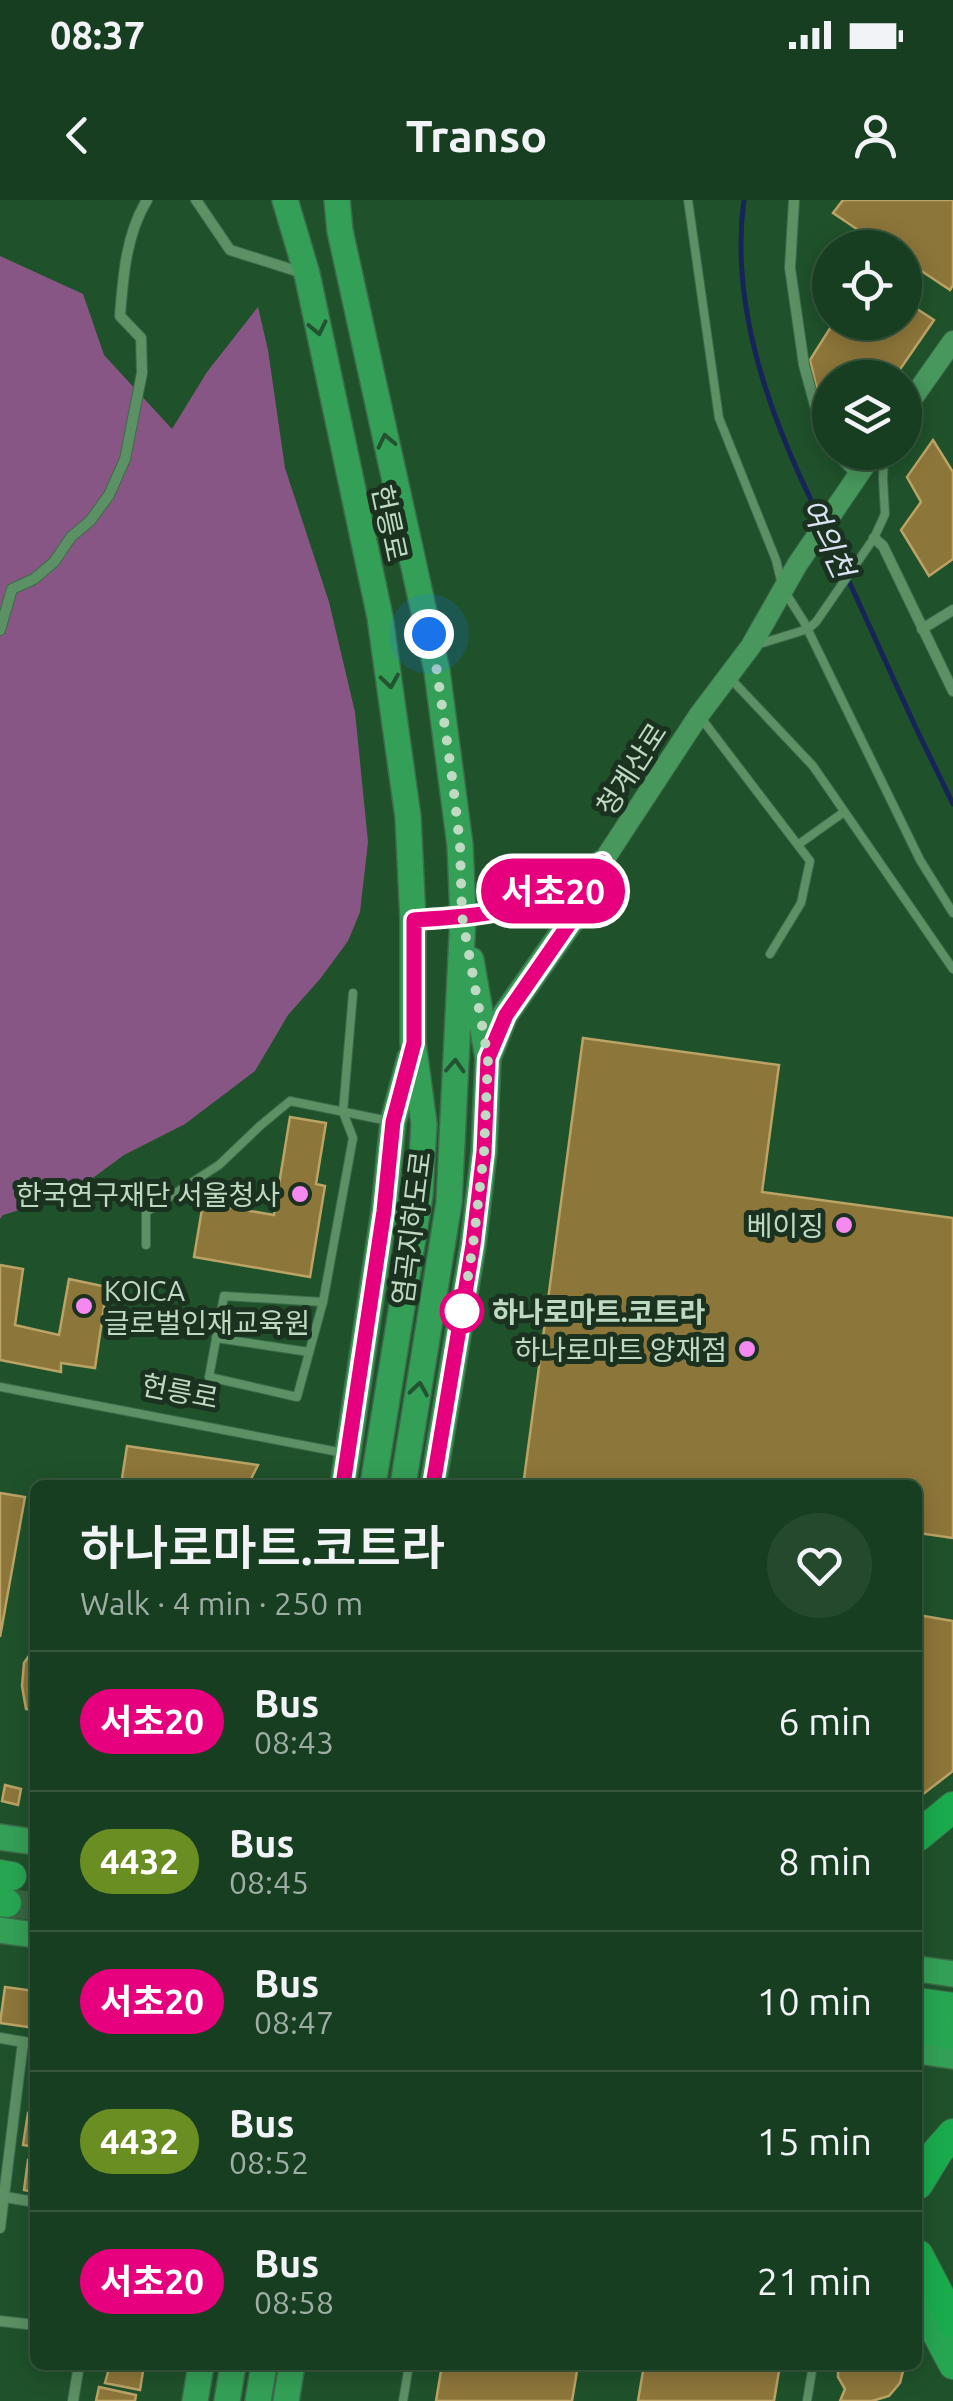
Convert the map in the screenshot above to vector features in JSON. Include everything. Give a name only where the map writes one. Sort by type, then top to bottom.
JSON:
[{"type":"highway","points":[[922,1833],[953,1807]]},
{"type":"highway","points":[[922,2003],[953,2007]]},
{"type":"highway","points":[[922,2030],[953,2035]]},
{"type":"highway","points":[[922,2177],[953,2134]]},
{"type":"highway","points":[[922,2263],[953,2322]]},
{"type":"highway","points":[[922,2307],[953,2365]]},
{"type":"main road","name":"헌릉로","points":[[285,200],[307,274],[380,618],[408,817],[414,920],[414,1043]]},
{"type":"main road","name":"헌릉로","points":[[338,200],[340,231],[437,671],[460,845],[462,916]]},
{"type":"main road","points":[[922,386],[953,341]]},
{"type":"main road","name":"청계산로","points":[[414,920],[512,908],[558,888],[602,862],[698,715],[751,646],[797,565],[862,470]]},
{"type":"main road","points":[[488,1058],[506,1015],[576,914],[602,862]]},
{"type":"main road","points":[[434,1480],[473,1245],[484,1152],[488,1058],[462,916]]},
{"type":"main road","name":"염곡지하도로","points":[[404,1480],[449,1203],[462,916]]},
{"type":"main road","points":[[345,1480],[393,1122],[414,1043]]},
{"type":"main road","name":"염곡지하도로","points":[[374,1480],[420,1195],[424,1124],[414,1043]]},
{"type":"main road","points":[[0,1837],[30,1841]]},
{"type":"main road","points":[[4,1897],[30,1929]]},
{"type":"main road","points":[[922,1969],[953,1974]]},
{"type":"main road","points":[[922,2052],[953,2056]]},
{"type":"main road","points":[[196,2401],[200,2370]]},
{"type":"main road","points":[[226,2401],[232,2370]]},
{"type":"main road","points":[[258,2401],[263,2370]]},
{"type":"main road","points":[[286,2401],[291,2370]]},
{"type":"street","points":[[0,630],[12,589],[34,579],[54,562],[90,521],[109,494],[125,459],[142,373],[141,338],[120,316],[126,260],[136,218],[147,200]]},
{"type":"street","points":[[196,200],[230,250],[307,274]]},
{"type":"street","points":[[794,200],[790,268],[812,394]]},
{"type":"street","points":[[845,470],[853,483]]},
{"type":"street","points":[[874,538],[883,546],[953,690]]},
{"type":"street","points":[[922,629],[953,610]]},
{"type":"street","points":[[0,2038],[29,2042],[0,2228]]},
{"type":"street","points":[[4,2197],[30,2201]]},
{"type":"street","points":[[0,2320],[30,2325]]},
{"type":"street","points":[[73,2401],[78,2370]]},
{"type":"lane","points":[[326,200],[340,231]]},
{"type":"lane","points":[[688,200],[719,418],[784,589],[808,629],[920,860],[953,914]]},
{"type":"lane","points":[[751,646],[808,629],[816,622],[874,538],[885,514],[883,470]]},
{"type":"lane","points":[[728,676],[812,766],[953,969]]},
{"type":"lane","points":[[698,715],[810,862],[801,903],[770,954]]},
{"type":"lane","points":[[799,844],[844,812]]},
{"type":"lane","points":[[323,1302],[224,1296],[209,1377],[297,1398],[323,1302],[352,1138],[343,1112],[353,993]]},
{"type":"lane","points":[[146,1245],[146,1212],[220,1165],[290,1101],[393,1122]]},
{"type":"lane","points":[[216,1338],[309,1352]]},
{"type":"lane","name":"헌릉로","points":[[0,1386],[349,1454]]},
{"type":"lane","points":[[403,2401],[408,2370]]},
{"type":"lane","points":[[808,2401],[813,2370]]},
{"type":"shaded area","points":[[0,256],[83,294],[104,355],[172,429],[207,372],[258,307],[285,468],[329,602],[355,712],[368,842],[360,912],[348,941],[288,1015],[255,1071],[185,1124],[124,1155],[71,1194],[0,1219]]},
{"type":"building","points":[[843,200],[953,200],[950,290],[922,271],[922,230],[858,230],[833,213]]},
{"type":"building","points":[[922,312],[934,320],[922,337]]},
{"type":"building","points":[[823,340],[920,340],[906,360],[812,360],[812,368],[810,360]]},
{"type":"building","points":[[933,440],[953,472],[953,559],[929,576],[901,530],[921,502],[907,477],[912,470],[922,470],[922,456]]},
{"type":"building","name":"하나로마트 양재점","points":[[583,1038],[779,1065],[762,1192],[953,1218],[953,1538],[922,1534],[922,1480],[524,1479]]},
{"type":"building","name":"한국연구재단 서울청사","points":[[290,1117],[326,1123],[316,1184],[325,1186],[310,1277],[194,1257],[203,1203],[274,1215]]},
{"type":"building","name":"KOICA 글로벌인재교육원","points":[[0,1265],[23,1269],[15,1325],[59,1335],[69,1279],[107,1287],[95,1368],[61,1363],[61,1372],[0,1360]]},
{"type":"building","points":[[127,1446],[258,1465],[250,1480],[122,1480]]},
{"type":"building","points":[[0,1493],[25,1497],[0,1637]]},
{"type":"building","points":[[922,1616],[953,1621],[953,1771],[922,1795]]},
{"type":"building","points":[[30,1654],[30,1710],[26,1709],[22,1686],[24,1663]]},
{"type":"building","points":[[5,1785],[21,1789],[18,1805],[2,1801]]},
{"type":"building","points":[[5,1987],[30,1990],[30,2027],[0,2023]]},
{"type":"building","points":[[28,2113],[30,2113],[30,2146],[23,2145]]},
{"type":"building","points":[[28,2160],[30,2160],[30,2191],[24,2190]]},
{"type":"building","points":[[109,2370],[143,2370],[140,2390],[105,2383]]},
{"type":"building","points":[[441,2370],[577,2370],[572,2401],[436,2401]]},
{"type":"building","points":[[643,2370],[779,2370],[774,2401],[638,2401]]},
{"type":"building","points":[[838,2370],[903,2370],[900,2383],[889,2396],[872,2401],[840,2401],[845,2389]]},
{"type":"building","points":[[99,2387],[136,2395],[135,2401],[96,2401]]},
{"type":"waterway","name":"여의천","points":[[744,200],[743,282],[758,364],[786,443],[820,518]]},
{"type":"waterway","name":"여의천","points":[[827,533],[953,804]]},
{"type":"tunnel","points":[[7,1903],[30,1905]]},
{"type":"bus line","name":"서초20","points":[[344,1480],[384,1211],[393,1122],[414,1043],[414,920],[512,908],[558,888],[602,862],[576,914],[506,1015],[488,1058],[484,1152],[473,1245],[434,1480]]},
{"type":"place","name":"한국연구재단 서울청사","points":[[300,1194]]},
{"type":"place","name":"베이징","points":[[844,1225]]},
{"type":"place","name":"KOICA 글로벌인재교육원","points":[[84,1306]]},
{"type":"place","name":"하나로마트.코트라","points":[[462,1311]]},
{"type":"place","name":"하나로마트 양재점","points":[[747,1349]]},
{"type":"route","points":[[429,634],[453,784],[462,916],[488,1058],[484,1152],[462,1311]]}]
